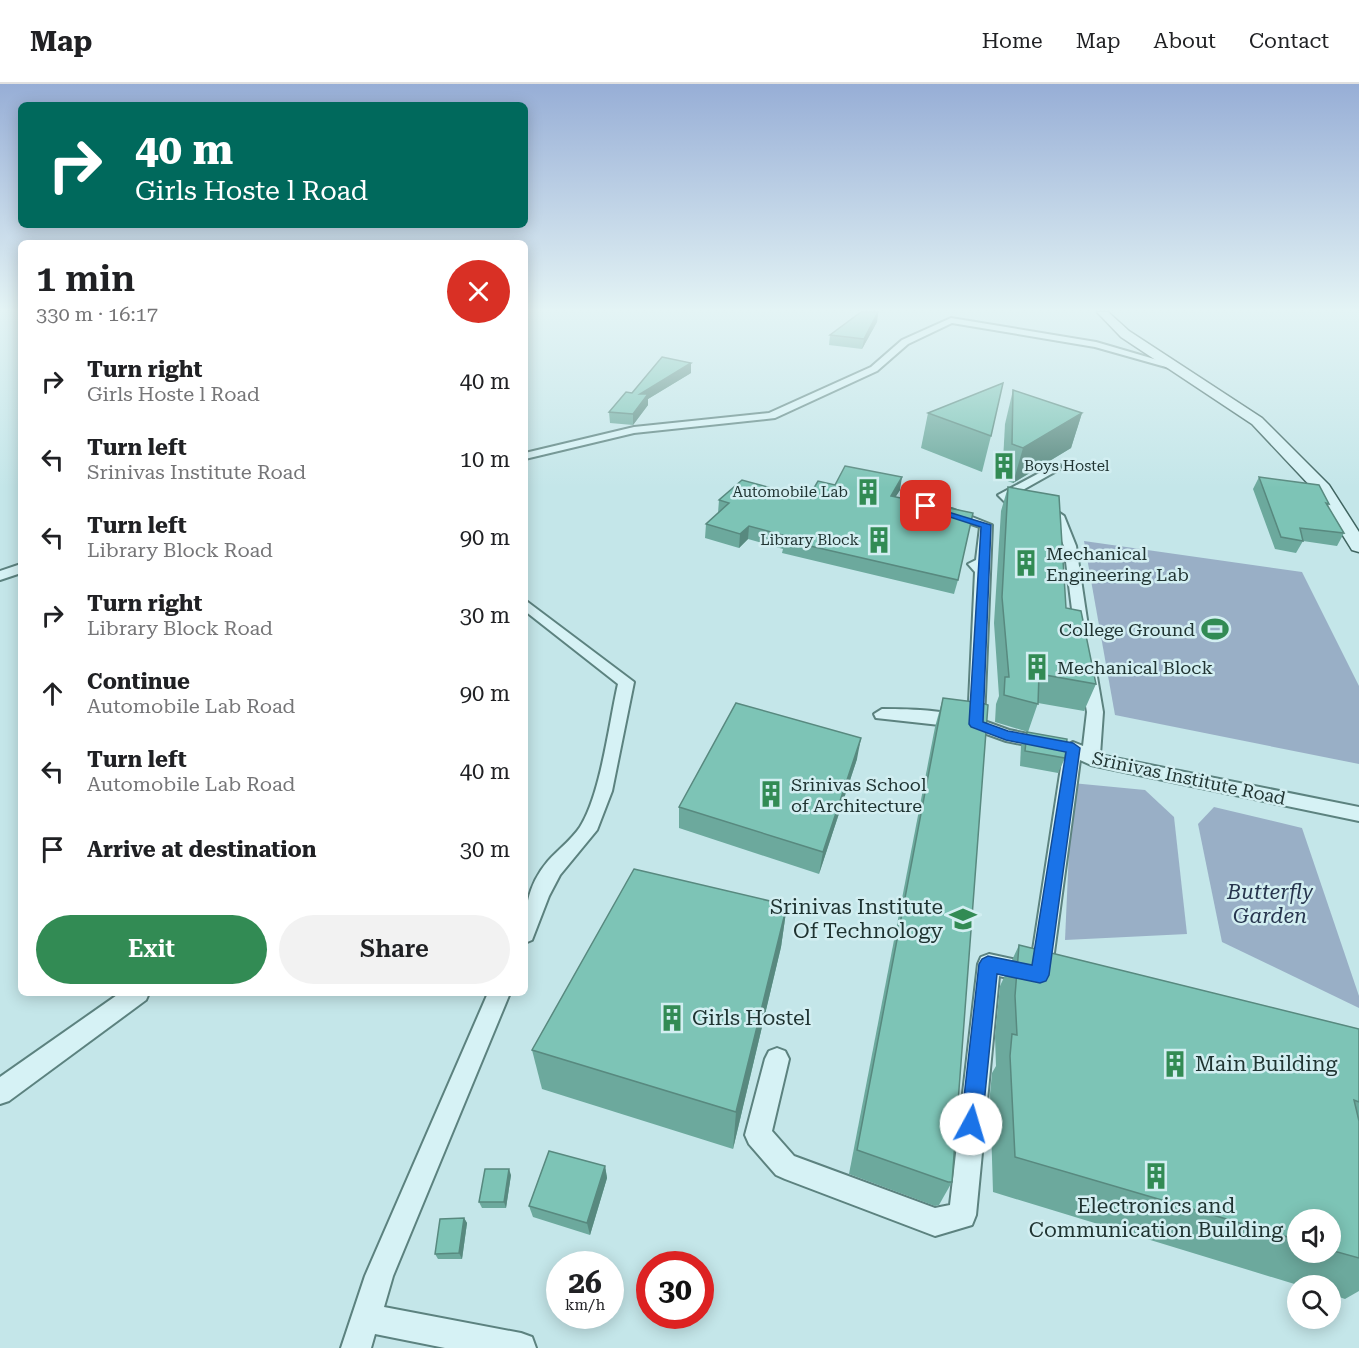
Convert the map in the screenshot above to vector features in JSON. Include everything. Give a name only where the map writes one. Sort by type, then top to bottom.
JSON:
[{"type":"main road","points":[[1181,371],[1257,421],[1323,489],[1359,546]]},
{"type":"street","points":[[528,455],[634,430],[688,422],[771,416],[870,371]]},
{"type":"street","points":[[1056,466],[1004,495],[1021,511],[1058,516],[1070,546],[1095,712],[1091,759]]},
{"type":"street","points":[[937,509],[986,525],[979,568],[976,724]]},
{"type":"street","points":[[0,576],[18,569]]},
{"type":"street","points":[[528,606],[626,682],[603,791],[588,830],[553,869],[539,895],[528,926]]},
{"type":"street","points":[[882,714],[916,715],[976,724],[1006,735],[1073,748]]},
{"type":"street","name":"Srinivas Institute Road","points":[[777,1059],[758,1135],[785,1166],[934,1221],[962,1215],[988,964],[1040,975],[1073,748],[1091,759],[1357,818]]},
{"type":"street","points":[[0,1092],[134,996]]},
{"type":"street","points":[[356,1348],[380,1276],[498,996]]},
{"type":"street","points":[[366,1318],[521,1348]]},
{"type":"green space","name":"College Ground","points":[[1084,541],[1302,572],[1359,686],[1359,764],[1115,715]]},
{"type":"green space","name":"Butterfly Garden","points":[[1072,783],[1145,790],[1174,817],[1187,934],[1065,940]]},
{"type":"green space","name":"Butterfly Garden","points":[[1214,807],[1302,828],[1359,996],[1359,1008],[1222,942],[1198,824]]},
{"type":"building","points":[[650,371],[678,371],[640,394],[648,394],[633,414],[609,412],[626,392],[632,393]]},
{"type":"building","points":[[1003,383],[991,436],[928,413]]},
{"type":"building","points":[[1013,390],[1082,413],[1023,448],[1012,444]]},
{"type":"building","points":[[845,466],[902,477],[891,496],[973,513],[958,580],[784,540],[786,536],[749,526],[740,534],[706,524],[729,503],[719,500],[742,480],[808,498],[818,481],[835,485]]},
{"type":"building","points":[[1259,477],[1319,485],[1329,504],[1326,503],[1344,533],[1300,528],[1303,541],[1281,537]]},
{"type":"building","points":[[1008,487],[1059,496],[1066,608],[1081,611],[1096,684],[1039,674],[1038,704],[1004,695],[1005,677],[1009,677],[1002,597]]},
{"type":"building","points":[[943,698],[988,705],[952,1182],[857,1150]]},
{"type":"building","name":"Srinivas School of Architecture","points":[[736,703],[861,738],[823,852],[679,807]]},
{"type":"building","points":[[1027,732],[1067,739],[1065,758],[1025,751]]},
{"type":"building","name":"Girls Hostel","points":[[634,869],[787,905],[736,1112],[532,1050]]},
{"type":"building","points":[[1019,945],[1359,1029],[1359,1102],[1354,1100],[1359,1121],[1359,1258],[1341,1253],[1341,1209],[1287,1209],[1287,1237],[1015,1157],[1010,1056],[1012,1034],[1017,1035],[1015,996]]},
{"type":"building","points":[[549,1151],[605,1166],[587,1223],[529,1206]]},
{"type":"building","points":[[485,1169],[509,1169],[504,1202],[479,1202]]},
{"type":"building","points":[[464,1218],[459,1253],[435,1254],[440,1219]]},
{"type":"place","name":"Boys Hostel","points":[[1004,466]]},
{"type":"place","name":"Automobile Lab","points":[[868,492]]},
{"type":"place","name":"Library Block","points":[[879,540]]},
{"type":"place","name":"Mechanical Engineering Lab","points":[[1026,563]]},
{"type":"place","name":"College Ground","points":[[1215,629]]},
{"type":"place","name":"Mechanical Block","points":[[1037,667]]},
{"type":"place","name":"Srinivas School of Architecture","points":[[771,794]]},
{"type":"place","name":"Srinivas Institute Of Technology","points":[[963,919]]},
{"type":"place","name":"Girls Hostel","points":[[672,1018]]},
{"type":"place","name":"Main Building","points":[[1175,1064]]},
{"type":"place","name":"Electronics and Communication Building","points":[[1156,1176]]},
{"type":"route","points":[[926,506],[986,525],[976,724],[1006,735],[1073,748],[1040,975],[988,964],[971,1124]]}]
